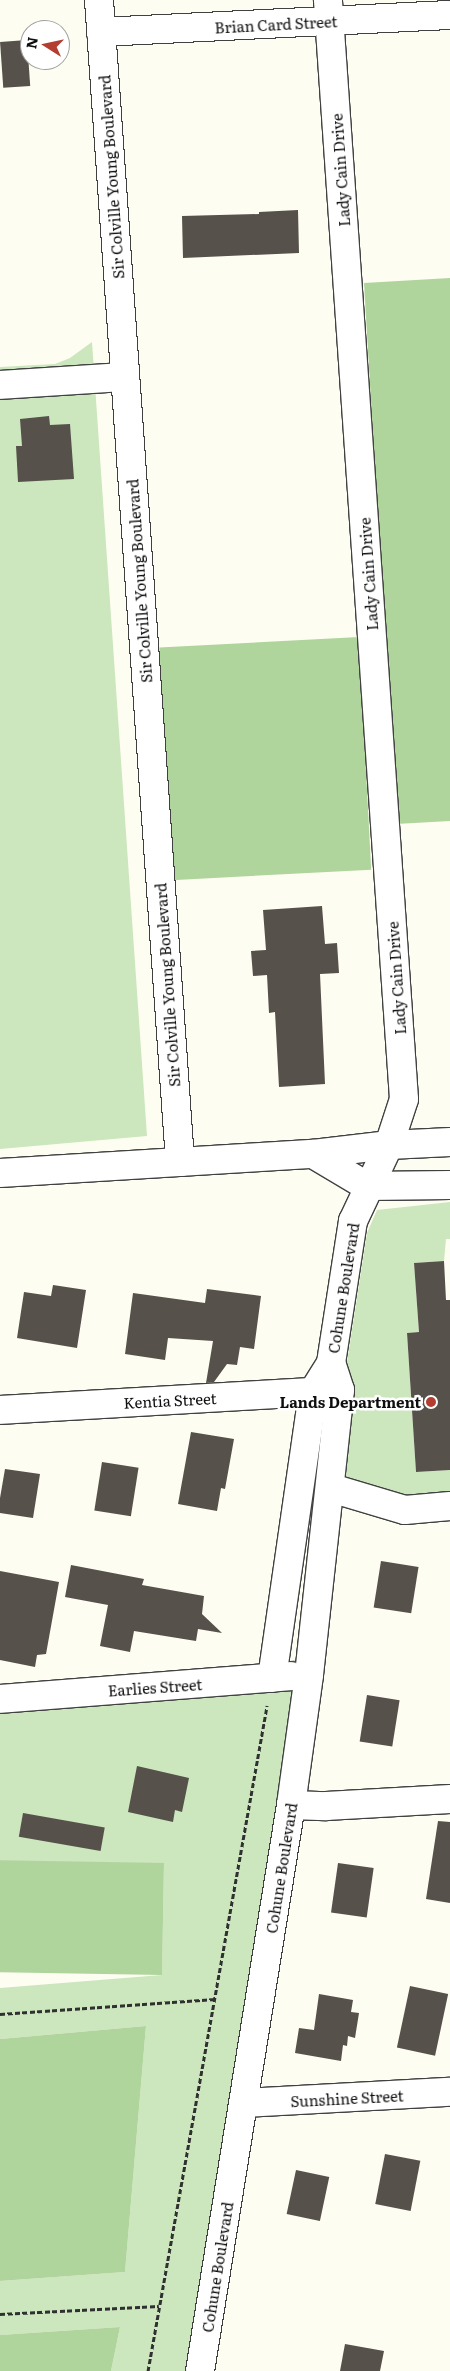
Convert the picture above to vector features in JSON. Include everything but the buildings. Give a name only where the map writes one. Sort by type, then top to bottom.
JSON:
[{"type":"street","name":"Sir Colville Young Boulevard","points":[[99,0],[180,1162]]},
{"type":"street","name":"Brian Card Street","points":[[101,32],[329,11],[450,15]]},
{"type":"street","name":"Lady Cain Drive","points":[[329,11],[404,1099],[389,1145],[367,1186]]},
{"type":"street","points":[[0,385],[125,377]]},
{"type":"street","points":[[0,1173],[313,1154],[389,1145],[450,1142]]},
{"type":"street","points":[[313,1154],[367,1186],[450,1185]]},
{"type":"street","name":"Cohune Boulevard","points":[[272,1678],[312,1392],[331,1363],[353,1221],[367,1186]]},
{"type":"street","name":"Cohune Boulevard","points":[[200,2371],[291,1805],[309,1674],[331,1488],[340,1390],[331,1363]]},
{"type":"street","name":"Kentia Street","points":[[0,1410],[340,1390]]},
{"type":"street","points":[[331,1488],[405,1510],[450,1506]]},
{"type":"street","name":"Earlies Street","points":[[0,1699],[309,1674]]},
{"type":"street","points":[[291,1805],[326,1806],[450,1799]]},
{"type":"street","name":"Sunshine Street","points":[[244,2103],[450,2092]]},
{"type":"path","points":[[148,2371],[272,1678]]},
{"type":"path","points":[[0,2014],[214,1999]]},
{"type":"path","points":[[0,2314],[159,2306]]},
{"type":"green space","points":[[450,278],[450,821],[396,824],[364,283]]},
{"type":"green space","points":[[92,342],[147,1136],[0,1149],[0,367],[55,364],[70,358]]},
{"type":"green space","points":[[359,637],[371,870],[171,880],[159,647]]},
{"type":"green space","points":[[450,1202],[450,1239],[446,1239],[444,1261],[414,1263],[419,1332],[407,1333],[416,1472],[450,1470],[450,1506],[331,1488],[346,1369],[367,1233],[377,1210]]},
{"type":"green space","points":[[309,1675],[198,2371],[111,2371],[120,2327],[0,2335],[0,2281],[125,2272],[146,2026],[0,2039],[0,1988],[162,1975],[164,1863],[0,1869],[0,1699]]},
{"type":"green space","points":[[0,1860],[164,1863],[162,1975],[0,1972]]},
{"type":"green space","points":[[146,2026],[125,2272],[0,2281],[0,2039]]},
{"type":"green space","points":[[120,2327],[111,2371],[0,2371],[0,2335]]},
{"type":"place","name":"Lands Department","points":[[431,1402]]}]
